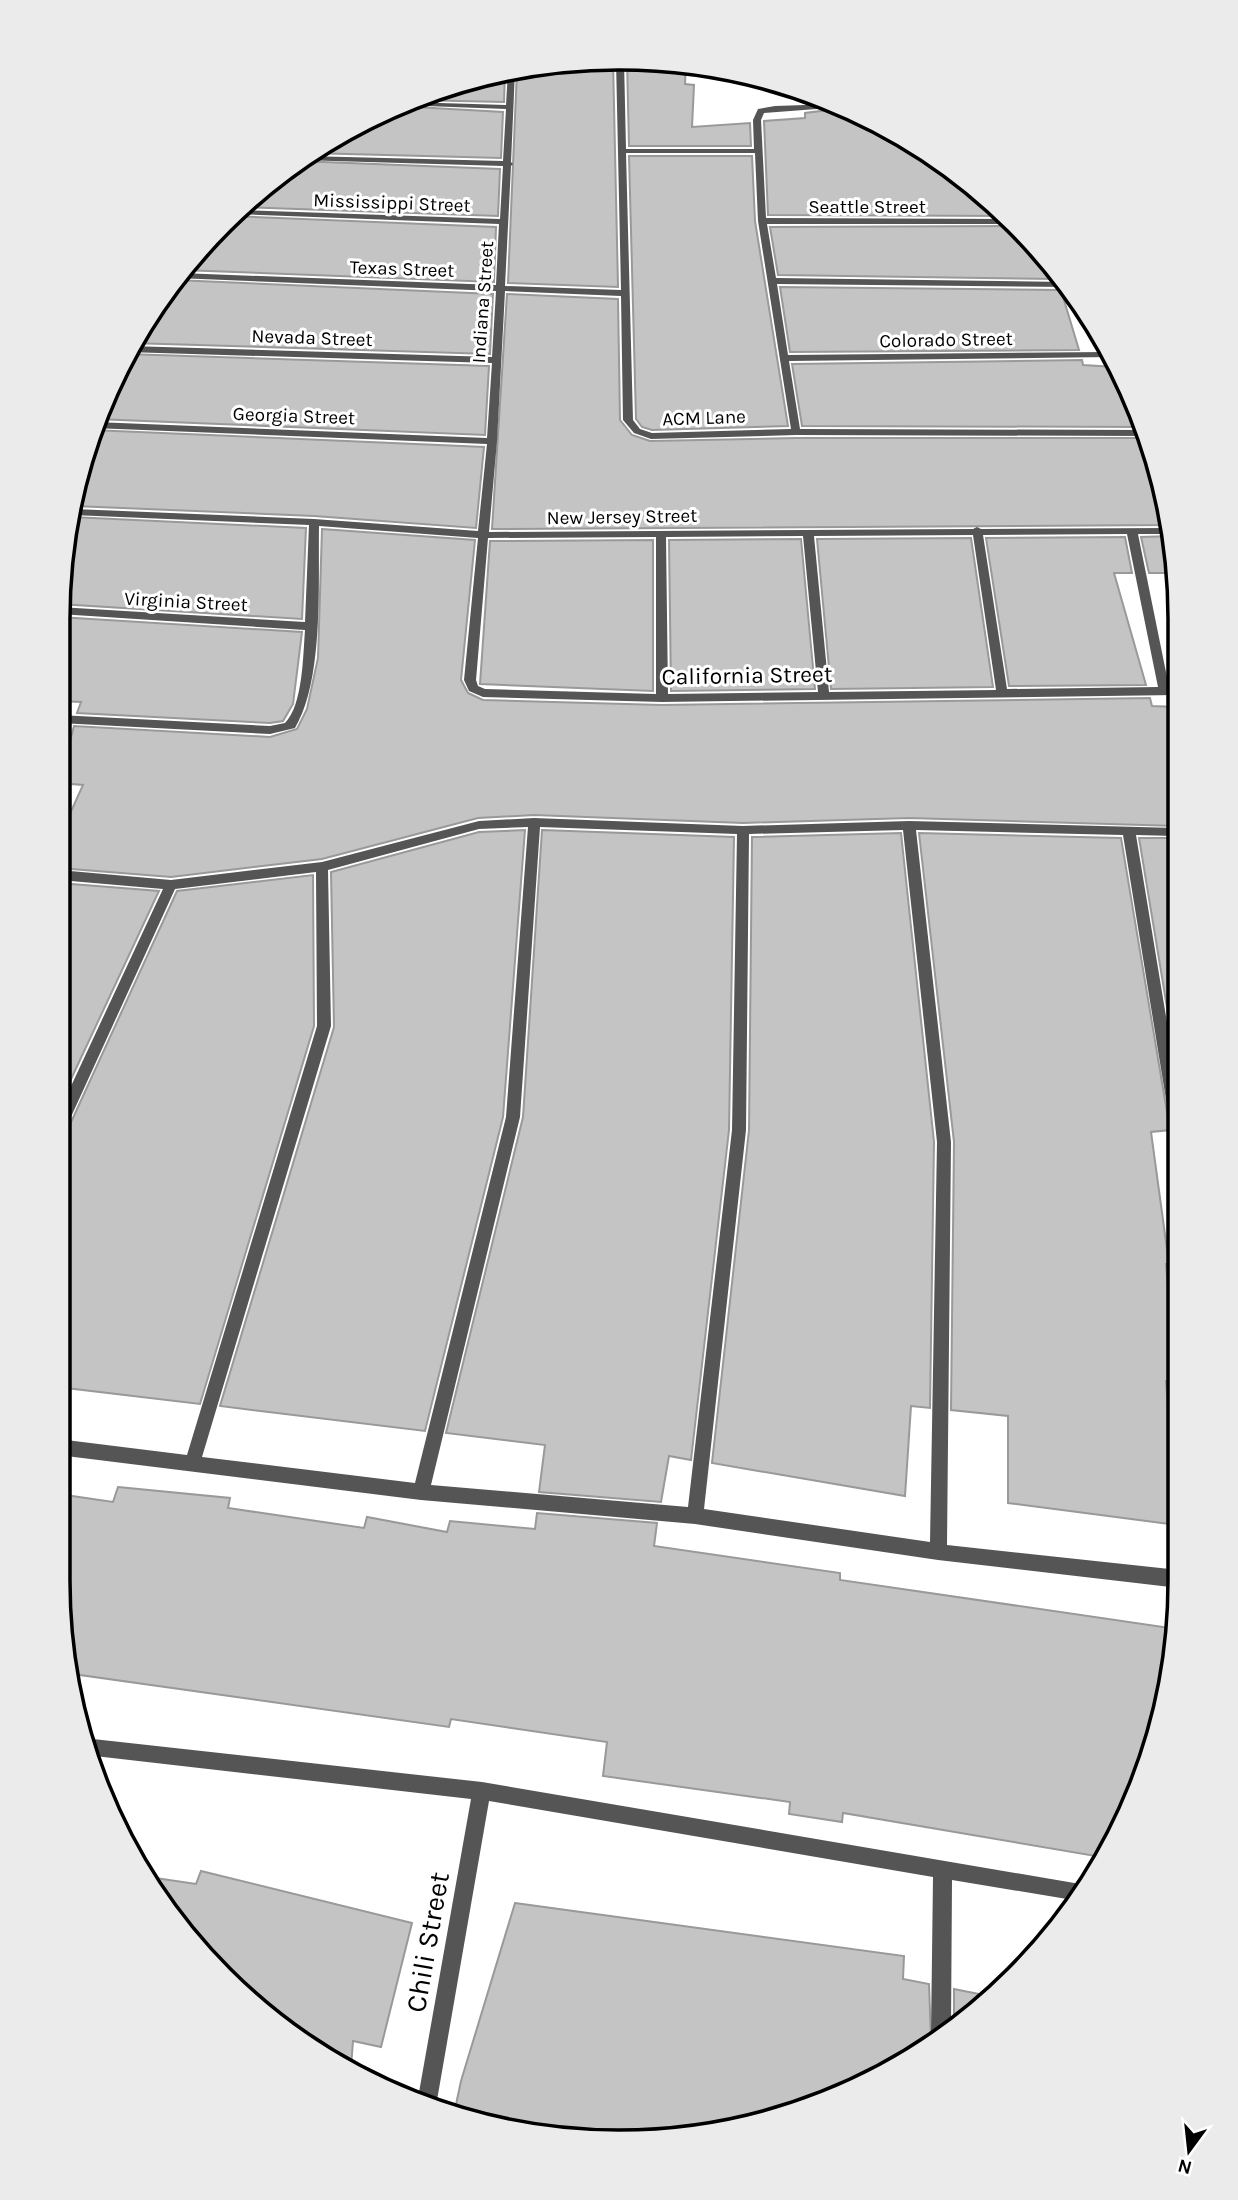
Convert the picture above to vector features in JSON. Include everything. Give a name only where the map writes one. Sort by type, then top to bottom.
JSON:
[{"type":"street","name":"ACM Lane","points":[[620,70],[628,420],[637,431],[651,436],[796,432],[1135,433]]},
{"type":"street","name":"Indiana Street","points":[[483,535],[492,441],[509,164],[511,81]]},
{"type":"street","points":[[428,105],[509,107]]},
{"type":"street","points":[[796,432],[762,222],[757,120],[761,111],[815,107]]},
{"type":"street","points":[[622,151],[758,151]]},
{"type":"street","points":[[321,159],[509,164]]},
{"type":"street","name":"Mississippi Street","points":[[250,213],[505,222]]},
{"type":"street","name":"Seattle Street","points":[[762,222],[998,222]]},
{"type":"street","name":"Texas Street","points":[[190,276],[625,293]]},
{"type":"street","points":[[773,281],[1055,285]]},
{"type":"street","name":"Nevada Street","points":[[141,349],[495,360]]},
{"type":"street","name":"Colorado Street","points":[[784,358],[1100,355]]},
{"type":"street","name":"Georgia Street","points":[[106,425],[492,441]]},
{"type":"street","name":"New Jersey Street","points":[[81,512],[314,522],[483,535],[1160,531]]},
{"type":"street","points":[[70,720],[270,730],[290,726],[300,713],[311,626],[314,522]]},
{"type":"street","points":[[977,530],[1002,692]]},
{"type":"street","points":[[1132,531],[1168,682]]},
{"type":"street","points":[[808,532],[824,694]]},
{"type":"street","points":[[661,533],[662,698]]},
{"type":"street","name":"California Street","points":[[483,535],[470,680],[473,688],[483,693],[662,698],[1168,690]]},
{"type":"street","name":"Virginia Street","points":[[70,612],[311,626]]},
{"type":"street","points":[[421,1492],[513,1117],[534,822]]},
{"type":"street","points":[[70,876],[171,885],[322,867],[478,825],[534,822],[743,830],[909,824],[1168,832]]},
{"type":"street","points":[[909,824],[944,1142],[937,1552]]},
{"type":"street","points":[[695,1516],[739,1130],[743,830]]},
{"type":"street","points":[[1129,832],[1168,1069]]},
{"type":"street","points":[[193,1461],[324,1026],[322,867]]},
{"type":"street","points":[[70,1104],[171,885]]},
{"type":"street","points":[[70,1448],[193,1461],[421,1492],[695,1516],[937,1552],[1168,1578]]},
{"type":"street","points":[[96,1747],[482,1791],[1072,1891]]},
{"type":"street","name":"Chili Street","points":[[428,2095],[482,1791]]},
{"type":"street","points":[[941,2025],[943,1870]]},
{"type":"building","points":[[613,70],[618,287],[508,283],[517,80],[583,71]]},
{"type":"building","points":[[627,70],[685,74],[685,84],[694,85],[692,127],[750,123],[751,146],[629,146]]},
{"type":"building","points":[[505,83],[504,102],[439,101]]},
{"type":"building","points":[[421,107],[503,112],[501,158],[329,154],[376,127]]},
{"type":"building","points":[[825,110],[894,144],[953,183],[991,216],[768,215],[764,121],[805,118],[805,113]]},
{"type":"building","points":[[629,156],[752,156],[755,221],[788,426],[652,430],[642,427],[636,419]]},
{"type":"building","points":[[316,162],[500,169],[498,216],[255,208]]},
{"type":"building","points":[[246,217],[496,227],[494,282],[195,270]]},
{"type":"building","points":[[1002,226],[1050,279],[778,275],[770,227]]},
{"type":"building","points":[[187,281],[493,294],[490,354],[144,343]]},
{"type":"building","points":[[780,287],[1058,290],[1063,297],[1079,350],[790,352]]},
{"type":"building","points":[[507,294],[618,299],[620,420],[632,435],[650,441],[796,438],[1137,438],[1159,525],[492,529]]},
{"type":"building","points":[[138,354],[489,366],[485,435],[108,419]]},
{"type":"building","points":[[1082,360],[1083,365],[1106,366],[1133,427],[802,426],[792,364]]},
{"type":"building","points":[[104,431],[484,447],[476,528],[314,516],[82,506]]},
{"type":"building","points":[[80,517],[306,528],[302,619],[70,605]]},
{"type":"building","points":[[322,529],[475,540],[461,680],[468,693],[483,700],[662,705],[1150,698],[1152,706],[1168,707],[1168,826],[909,818],[743,823],[534,815],[478,818],[322,859],[171,877],[70,869],[70,814],[83,785],[70,784],[70,741],[74,726],[270,737],[297,729],[307,709],[318,658]]},
{"type":"building","points":[[1161,536],[1166,573],[1149,573],[1141,537]]},
{"type":"building","points":[[1125,537],[1132,573],[1114,573],[1146,685],[1009,686],[986,538]]},
{"type":"building","points":[[971,538],[993,687],[831,689],[817,539]]},
{"type":"building","points":[[801,539],[815,689],[671,691],[669,540]]},
{"type":"building","points":[[653,540],[653,691],[480,684],[490,541]]},
{"type":"building","points":[[70,618],[302,632],[293,704],[283,721],[270,723],[77,713],[81,702],[70,702]]},
{"type":"building","points":[[525,830],[503,1117],[425,1431],[220,1406],[334,1027],[331,872],[479,832]]},
{"type":"building","points":[[542,830],[734,837],[729,1130],[691,1460],[669,1456],[661,1502],[539,1492],[545,1445],[446,1433],[523,1117]]},
{"type":"building","points":[[901,833],[934,1142],[930,1408],[911,1406],[905,1496],[712,1463],[749,1130],[752,837]]},
{"type":"building","points":[[919,833],[1121,838],[1168,1118],[1168,1130],[1151,1132],[1168,1257],[1168,1524],[1008,1503],[1008,1416],[951,1410],[954,1142]]},
{"type":"building","points":[[1139,838],[1168,838],[1168,1014]]},
{"type":"building","points":[[313,875],[314,1026],[200,1404],[70,1388],[70,1124],[177,891]]},
{"type":"building","points":[[70,884],[159,891],[70,1081]]},
{"type":"building","points":[[118,1487],[230,1498],[228,1508],[364,1528],[367,1517],[447,1532],[450,1521],[535,1529],[537,1513],[657,1523],[654,1546],[840,1573],[840,1580],[1166,1627],[1163,1653],[1139,1757],[1126,1791],[1094,1856],[843,1813],[842,1822],[789,1814],[790,1802],[603,1776],[607,1742],[451,1719],[449,1727],[79,1675],[71,1617],[70,1496],[113,1502]]},
{"type":"building","points":[[201,1871],[412,1923],[381,2047],[353,2041],[352,2060],[285,2017],[257,1994],[206,1943],[158,1878],[196,1884]]},
{"type":"building","points":[[515,1903],[904,1956],[903,1979],[929,1984],[931,2032],[924,2037],[894,2056],[829,2088],[795,2101],[726,2119],[655,2129],[583,2129],[547,2125],[456,2105]]},
{"type":"building","points":[[954,1989],[981,1994],[954,2016]]}]
